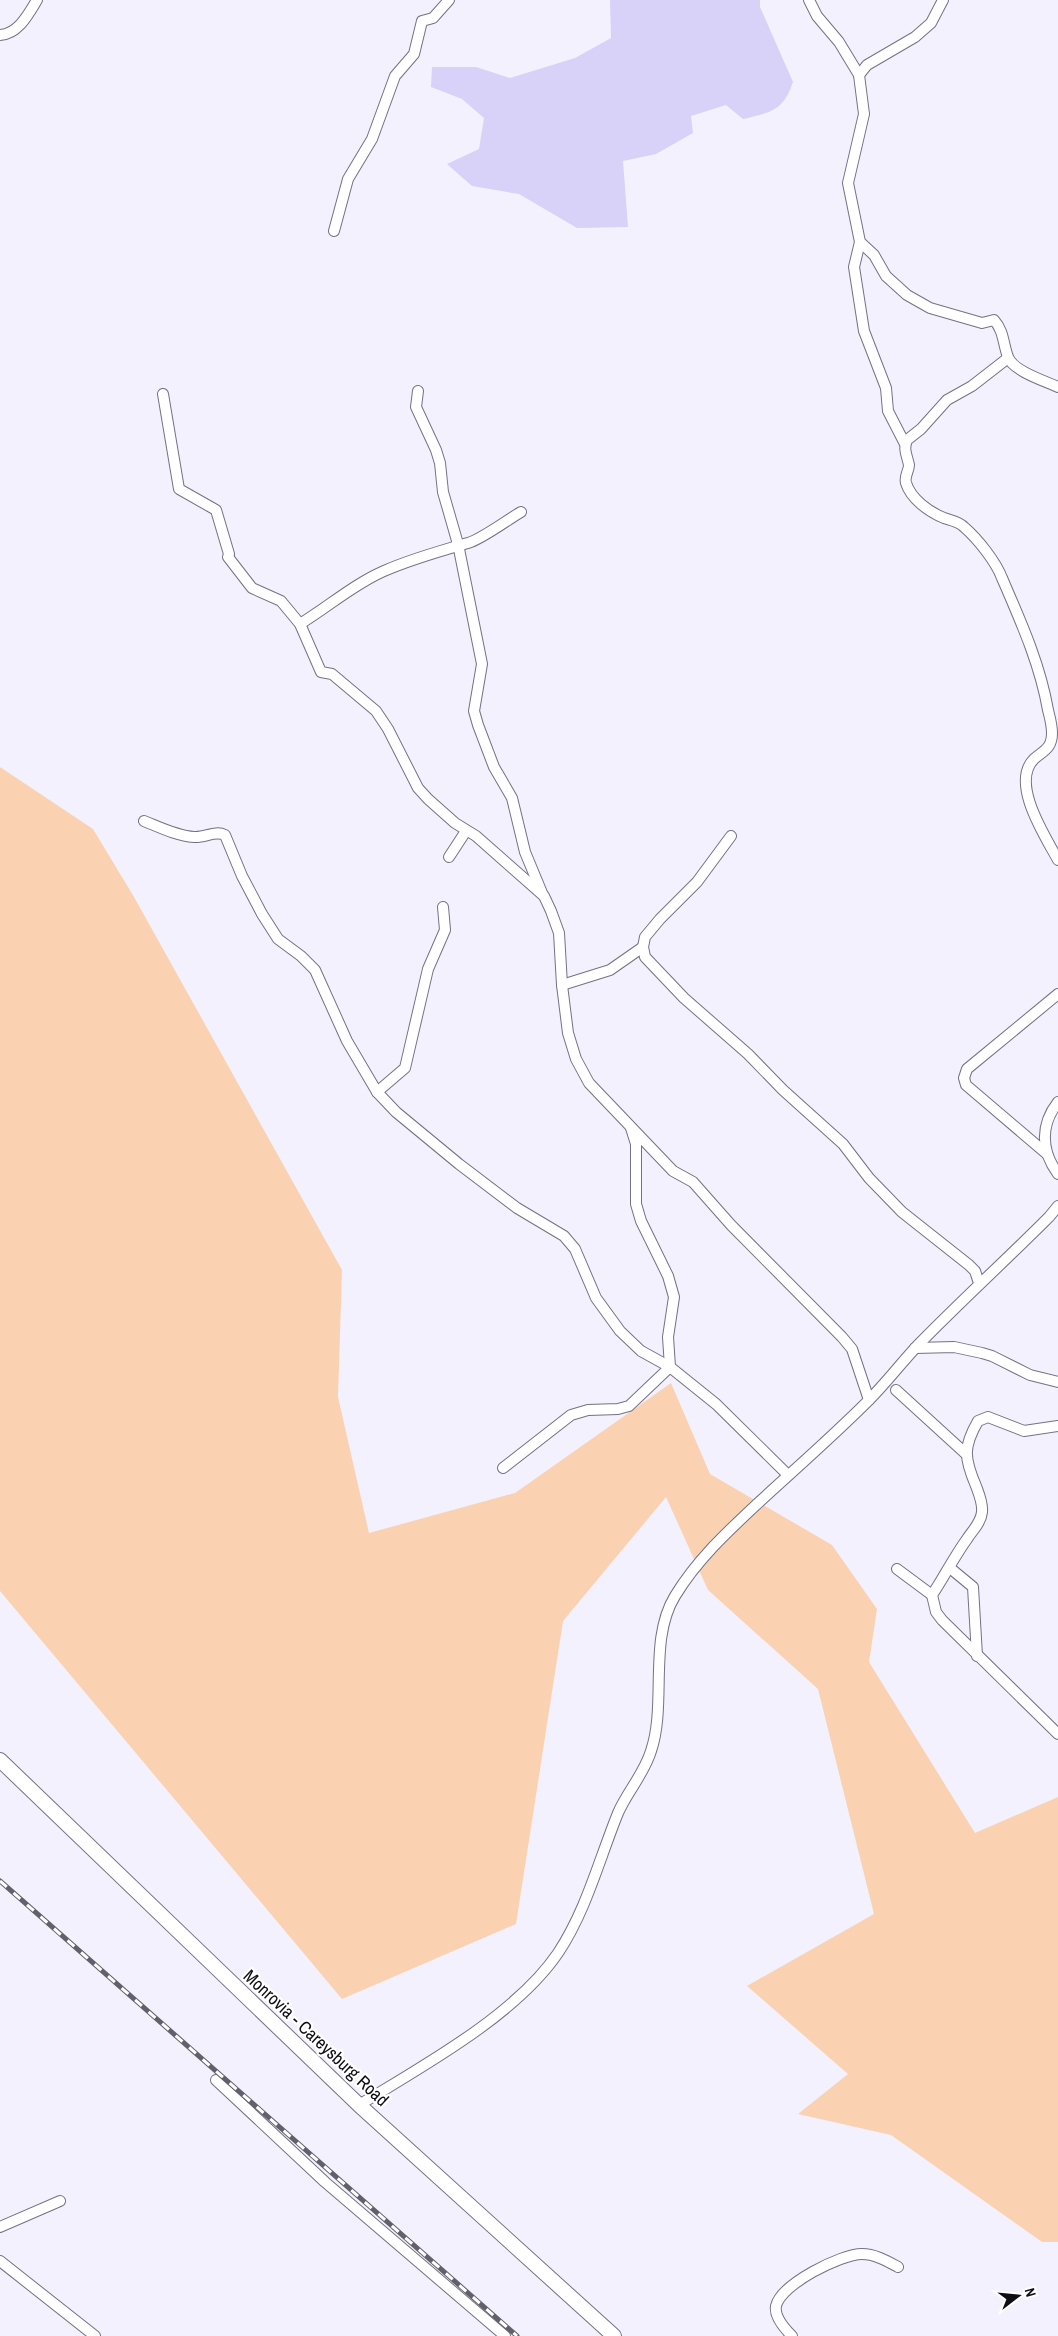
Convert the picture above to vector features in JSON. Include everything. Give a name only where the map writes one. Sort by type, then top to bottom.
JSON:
[{"type":"main road","name":"Monrovia - Careysburg Road","points":[[0,1760],[359,2105],[614,2336]]},
{"type":"street","points":[[0,35],[9,34],[16,30],[37,0]]},
{"type":"street","points":[[334,231],[348,179],[372,139],[395,76],[414,54],[422,21],[433,18],[448,0]]},
{"type":"street","points":[[809,0],[818,16],[839,42],[859,75],[864,114],[848,182],[860,242],[854,267],[864,331],[886,388],[888,411],[905,444],[906,458],[909,466],[905,478],[912,494],[926,509],[964,526],[989,556],[1002,577],[1036,661],[1045,692],[1052,734],[1043,754]]},
{"type":"street","points":[[859,75],[867,65],[915,37],[931,22],[943,0]]},
{"type":"street","points":[[860,242],[874,255],[886,276],[908,294],[930,308],[982,323],[994,320],[1005,341],[1008,358],[1024,372],[1058,387]]},
{"type":"street","points":[[905,444],[947,400],[972,386],[1008,358]]},
{"type":"street","points":[[418,391],[416,407],[440,463],[443,492],[458,544],[482,664],[474,710],[494,767],[512,798],[525,852],[552,911],[559,933],[562,985],[568,1033],[576,1059],[589,1083],[631,1127],[639,1141],[673,1172],[693,1182],[852,1349],[869,1400]]},
{"type":"street","points":[[163,394],[179,489],[216,510],[228,556],[252,588],[281,601],[300,624],[321,672],[332,674],[376,711],[388,729],[418,788],[455,823],[476,836],[544,896]]},
{"type":"street","points":[[300,624],[334,603],[364,581],[385,571],[458,544],[469,543],[521,512]]},
{"type":"street","points":[[1058,750],[1043,754],[1034,759],[1026,773],[1026,789],[1042,831],[1058,860]]},
{"type":"street","points":[[144,821],[174,833],[194,837],[220,832],[225,835],[242,876],[278,939],[301,956],[315,970],[347,1041],[377,1092],[396,1112],[458,1164],[517,1208],[564,1236],[575,1249],[596,1298],[620,1331],[641,1350],[670,1367],[716,1404],[788,1476]]},
{"type":"street","points":[[449,857],[466,831]]},
{"type":"street","points":[[731,836],[697,882],[645,937],[643,947],[645,957],[684,998],[748,1054],[783,1090],[843,1144],[869,1178],[902,1212],[969,1265],[975,1271],[979,1283]]},
{"type":"street","points":[[377,1092],[406,1068],[428,968],[445,930],[443,907]]},
{"type":"street","points":[[562,985],[610,970],[643,947]]},
{"type":"street","points":[[1047,1154],[966,1085],[964,1078],[967,1069],[1058,994]]},
{"type":"street","points":[[1058,1102],[1046,1121],[1044,1129],[1047,1154],[1051,1165],[1058,1174]]},
{"type":"street","points":[[639,1141],[636,1204],[641,1221],[668,1276],[674,1297],[668,1338],[670,1367]]},
{"type":"street","points":[[359,2105],[443,2054],[489,2019],[530,1987],[557,1954],[576,1922],[621,1806],[644,1768],[652,1750],[663,1629],[672,1600],[691,1571],[718,1541],[869,1400],[915,1348],[979,1283],[1029,1237],[1058,1206]]},
{"type":"street","points":[[915,1348],[954,1348],[982,1353],[1030,1375],[1055,1381],[1058,1391]]},
{"type":"street","points":[[503,1468],[571,1415],[588,1410],[618,1410],[629,1406],[670,1367]]},
{"type":"street","points":[[896,1390],[965,1453]]},
{"type":"street","points":[[932,1595],[967,1538],[976,1528],[982,1514],[980,1497],[969,1471],[965,1453],[967,1442],[978,1421],[988,1417],[1024,1431],[1058,1426]]},
{"type":"street","points":[[950,1568],[973,1588],[977,1656]]},
{"type":"street","points":[[897,1569],[932,1595],[936,1612],[977,1656],[1058,1734]]},
{"type":"street","points":[[216,2080],[325,2182],[505,2336]]},
{"type":"street","points":[[0,2227],[60,2201]]},
{"type":"street","points":[[792,2336],[780,2321],[776,2312],[776,2305],[785,2293],[812,2273],[830,2262],[848,2256],[863,2254],[887,2261],[898,2267]]},
{"type":"street","points":[[0,2261],[95,2336]]},
{"type":"shaded area","points":[[610,0],[760,0],[760,7],[793,82],[789,92],[775,109],[753,117],[743,119],[726,105],[691,116],[693,133],[656,154],[623,161],[628,227],[577,228],[519,194],[472,186],[447,164],[479,149],[484,118],[462,99],[431,87],[432,67],[476,67],[510,78],[575,58],[611,38]]},
{"type":"shaded area","points":[[0,767],[93,829],[134,897],[342,1270],[338,1397],[369,1533],[515,1493],[671,1383],[710,1474],[832,1545],[877,1609],[869,1662],[975,1833],[1058,1797],[1058,2242],[1042,2242],[891,2135],[798,2114],[848,2074],[747,1986],[874,1914],[818,1689],[708,1590],[666,1497],[563,1621],[516,1924],[342,1999],[0,1591]]},
{"type":"railway","points":[[0,1881],[517,2336]]}]
